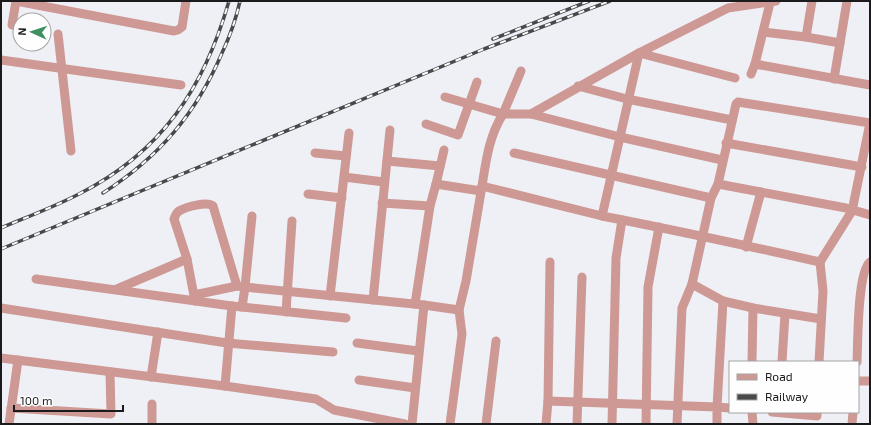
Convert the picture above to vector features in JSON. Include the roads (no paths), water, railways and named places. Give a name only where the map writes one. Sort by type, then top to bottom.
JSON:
[{"type":"street","points":[[14,12],[16,1],[174,31],[178,30],[182,26],[186,1]]},
{"type":"street","points":[[806,37],[812,1]]},
{"type":"street","points":[[834,79],[841,48],[840,43],[847,1]]},
{"type":"street","points":[[531,114],[578,86],[728,4],[773,2],[751,74]]},
{"type":"street","points":[[763,32],[840,43]]},
{"type":"street","points":[[58,34],[71,151]]},
{"type":"street","points":[[639,53],[735,78]]},
{"type":"street","points":[[602,216],[612,176],[627,99],[639,53]]},
{"type":"street","points":[[1,60],[181,85]]},
{"type":"street","points":[[755,64],[870,85]]},
{"type":"street","points":[[450,424],[462,334],[459,310],[466,281],[488,148],[521,71]]},
{"type":"street","points":[[426,124],[458,135],[477,82]]},
{"type":"street","points":[[578,86],[627,99],[732,120]]},
{"type":"street","points":[[445,97],[503,114],[531,114],[620,137],[722,160]]},
{"type":"street","points":[[677,424],[682,308],[692,284],[711,198],[718,184],[726,143],[736,104],[738,102],[870,123],[852,211],[820,262],[823,291],[819,361]]},
{"type":"street","points":[[373,300],[390,130]]},
{"type":"street","points":[[330,296],[349,133]]},
{"type":"street","points":[[726,143],[862,167]]},
{"type":"street","points":[[412,424],[418,351],[419,305],[430,206],[444,150]]},
{"type":"street","points":[[315,153],[346,156]]},
{"type":"street","points":[[514,153],[711,198]]},
{"type":"street","points":[[387,161],[440,166]]},
{"type":"street","points":[[344,177],[384,182]]},
{"type":"street","points":[[436,184],[482,189],[820,262]]},
{"type":"street","points":[[718,184],[846,208],[870,215]]},
{"type":"street","points":[[746,246],[761,192]]},
{"type":"street","points":[[308,194],[342,198]]},
{"type":"street","points":[[382,203],[430,206]]},
{"type":"street","points":[[195,298],[187,259],[174,219],[175,215],[181,210],[211,204],[213,206],[241,286]]},
{"type":"street","points":[[242,307],[241,286],[252,216]]},
{"type":"street","points":[[612,424],[614,404],[616,258],[622,220]]},
{"type":"street","points":[[286,312],[292,221]]},
{"type":"street","points":[[646,424],[648,405],[648,287],[659,227]]},
{"type":"street","points":[[115,289],[187,259]]},
{"type":"street","points":[[546,424],[548,401],[550,262]]},
{"type":"street","points":[[857,361],[862,281],[866,265],[870,262]]},
{"type":"street","points":[[577,424],[582,277]]},
{"type":"street","points":[[36,279],[195,298],[232,306],[346,318]]},
{"type":"street","points":[[692,284],[723,301],[752,308],[821,319]]},
{"type":"street","points":[[195,298],[241,286],[459,310]]},
{"type":"street","points":[[717,424],[723,301]]},
{"type":"street","points":[[225,386],[227,342],[232,306]]},
{"type":"street","points":[[1,308],[227,342],[333,352]]},
{"type":"street","points":[[752,308],[752,361]]},
{"type":"street","points":[[782,361],[785,314]]},
{"type":"street","points":[[152,377],[158,332]]},
{"type":"street","points":[[486,424],[496,341]]},
{"type":"street","points":[[357,343],[418,351]]},
{"type":"street","points":[[1,358],[316,399],[334,410],[405,424]]},
{"type":"street","points":[[9,424],[18,360]]},
{"type":"street","points":[[110,372],[111,414],[113,424]]},
{"type":"street","points":[[359,380],[415,388]]},
{"type":"street","points":[[859,381],[870,381]]},
{"type":"street","points":[[548,401],[729,408]]},
{"type":"street","points":[[152,404],[152,424]]},
{"type":"street","points":[[11,408],[111,414]]},
{"type":"street","points":[[752,413],[753,424]]},
{"type":"street","points":[[779,413],[799,419],[817,416],[817,413]]},
{"type":"street","points":[[852,424],[854,413]]},
{"type":"railway","points":[[1,228],[70,199],[108,177],[134,158],[156,137],[176,114],[207,62],[219,33],[229,1]]},
{"type":"railway","points":[[103,193],[142,165],[174,132],[188,115],[212,75],[228,40],[240,1]]},
{"type":"railway","points":[[493,39],[589,1]]},
{"type":"railway","points":[[1,249],[484,49],[610,1]]}]
